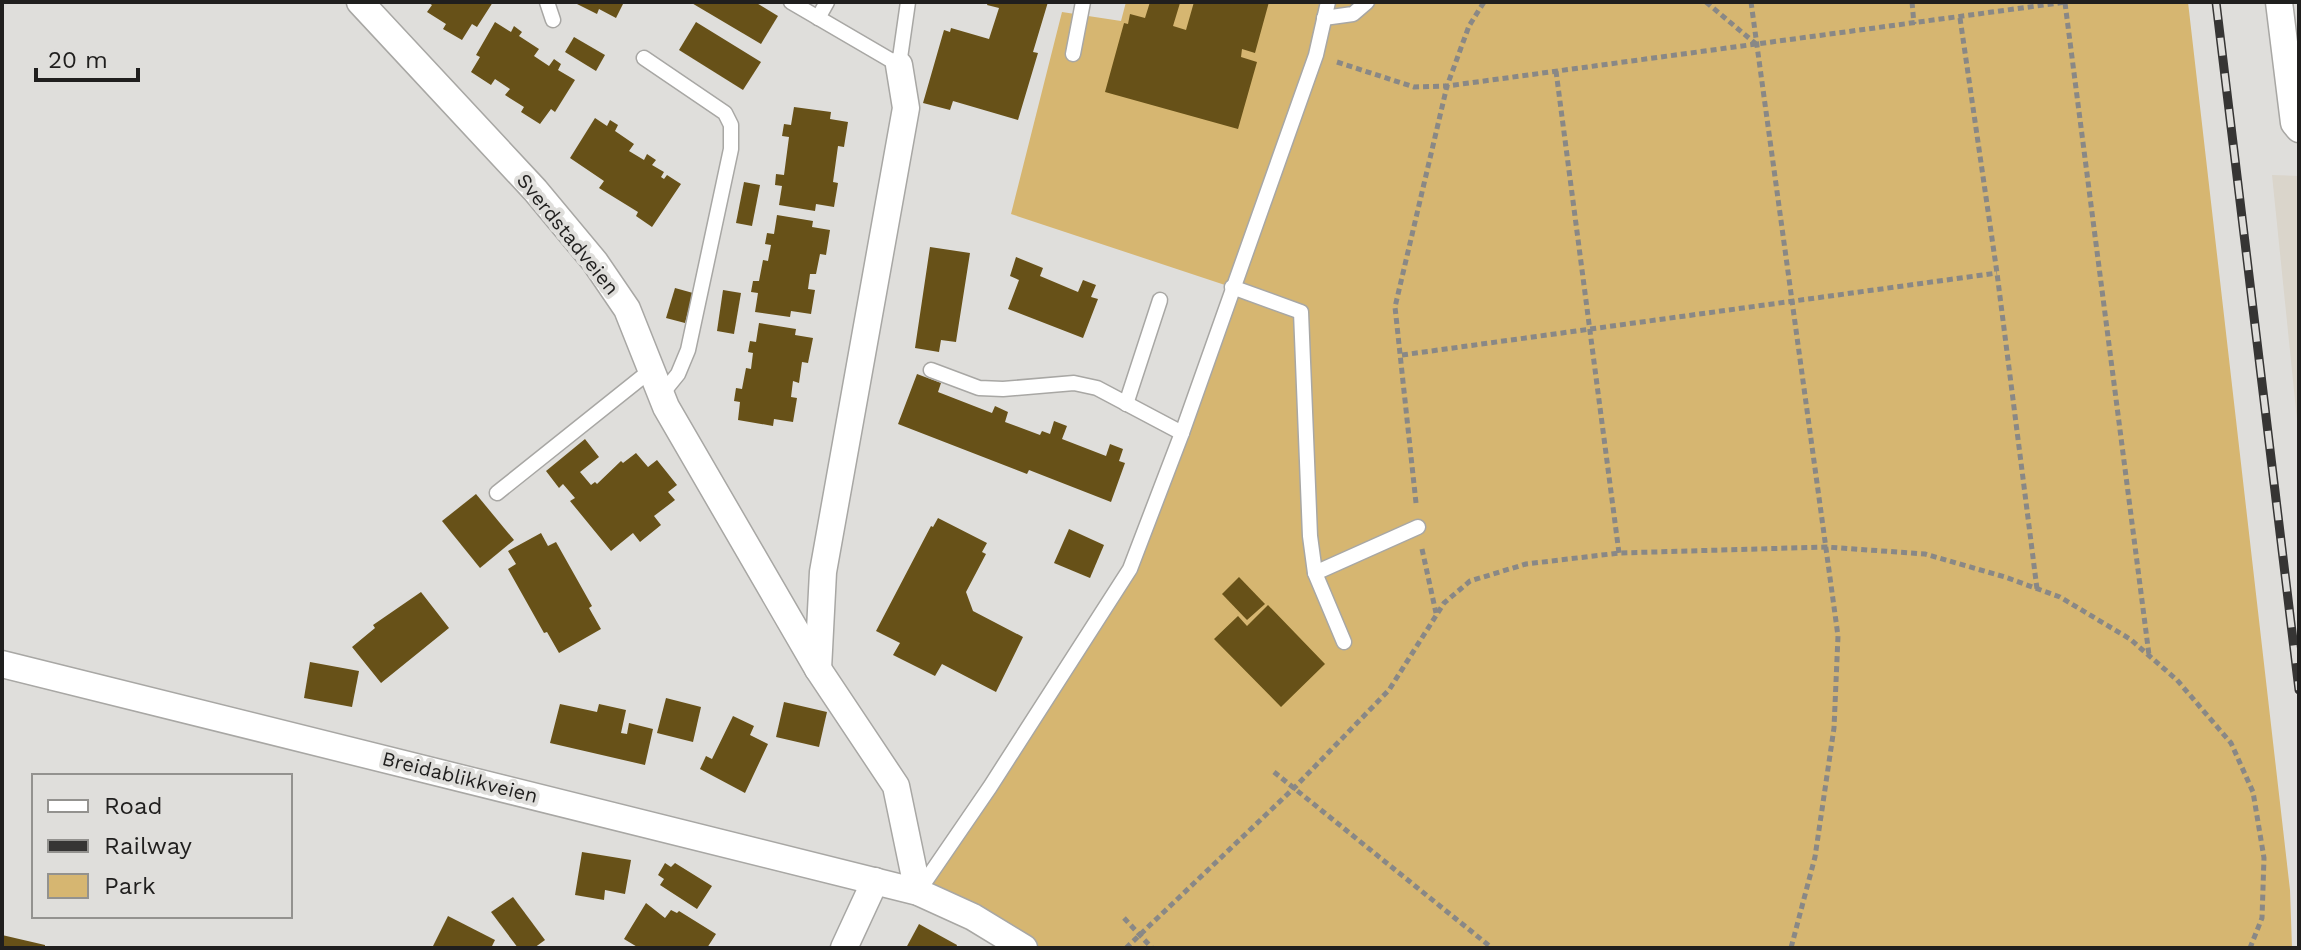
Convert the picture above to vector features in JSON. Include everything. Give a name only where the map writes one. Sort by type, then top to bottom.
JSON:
[{"type":"street","name":"Sverdstadveien","points":[[360,2],[535,190],[595,262],[627,309],[656,383],[818,669],[896,786],[918,892]]},
{"type":"street","points":[[2279,2],[2294,123],[2299,129]]},
{"type":"street","points":[[818,669],[823,572],[906,108],[899,65]]},
{"type":"street","name":"Breidablikkveien","points":[[2,664],[918,892]]},
{"type":"street","points":[[844,948],[875,881]]},
{"type":"street","points":[[918,892],[973,917],[1024,948]]},
{"type":"lane","points":[[547,2],[553,20]]},
{"type":"lane","points":[[791,2],[899,65],[908,2]]},
{"type":"lane","points":[[818,18],[827,2]]},
{"type":"lane","points":[[1073,54],[1083,2]]},
{"type":"lane","points":[[918,892],[990,787],[1130,569],[1182,433],[1316,55],[1328,2]]},
{"type":"lane","points":[[1324,18],[1353,14],[1367,2]]},
{"type":"lane","points":[[497,493],[656,383],[678,374],[688,350],[731,149],[731,125],[725,113],[644,58]]},
{"type":"lane","points":[[1232,287],[1301,312],[1310,536],[1315,573],[1344,642]]},
{"type":"lane","points":[[1126,404],[1160,300]]},
{"type":"lane","points":[[931,370],[979,388],[1074,383],[1097,388],[1182,433]]},
{"type":"lane","points":[[1315,573],[1418,527]]},
{"type":"path","points":[[1436,614],[1418,527],[1395,307],[1447,86],[1469,26],[1484,2]]},
{"type":"path","points":[[1706,2],[1756,44]]},
{"type":"path","points":[[1751,2],[1838,636],[1834,728],[1815,857],[1791,948]]},
{"type":"path","points":[[1912,2],[1914,24]]},
{"type":"path","points":[[1316,55],[1414,87],[1447,86],[2066,2],[2149,655]]},
{"type":"path","points":[[1960,18],[1997,273],[2037,589]]},
{"type":"path","points":[[1556,71],[1619,553]]},
{"type":"path","points":[[1402,355],[1997,273]]},
{"type":"path","points":[[1126,948],[1138,933],[1295,787],[1389,690],[1444,603],[1470,581],[1526,564],[1619,553],[1826,547],[1925,554],[2037,589],[2072,604],[2130,639],[2177,680],[2231,743],[2253,792],[2264,858],[2262,918],[2250,948]]},
{"type":"path","points":[[1274,772],[1492,948]]},
{"type":"path","points":[[1124,918],[1152,948]]},
{"type":"shaded area","points":[[2272,175],[2299,176],[2299,439]]},
{"type":"green space","points":[[1126,2],[2188,2],[2290,890],[2292,948],[1023,948],[918,892],[1130,569],[1231,287],[1011,214],[1062,12],[1121,21]]},
{"type":"building","points":[[427,2],[493,2],[477,27],[472,24],[462,40],[443,29],[446,24],[427,12],[432,5]]},
{"type":"building","points":[[573,2],[624,2],[616,18],[599,9],[597,14]]},
{"type":"building","points":[[690,2],[755,2],[778,16],[761,44]]},
{"type":"building","points":[[988,2],[1048,2],[1033,52],[1038,53],[1018,120],[953,101],[950,110],[923,103],[944,30],[950,32],[951,28],[989,39],[999,8],[987,5]]},
{"type":"building","points":[[1150,2],[1180,3],[1173,26],[1186,30],[1194,2],[1269,2],[1255,53],[1242,49],[1241,57],[1257,62],[1238,129],[1105,92],[1124,23],[1128,24],[1130,14],[1145,18]]},
{"type":"building","points":[[495,22],[511,32],[514,26],[522,32],[519,36],[539,49],[534,56],[549,66],[554,59],[561,64],[558,70],[575,80],[555,112],[551,109],[540,124],[521,112],[524,107],[505,95],[510,89],[495,79],[491,85],[471,72],[480,57],[476,55]]},
{"type":"building","points":[[696,22],[761,62],[743,90],[679,50]]},
{"type":"building","points":[[574,37],[605,55],[596,71],[565,52]]},
{"type":"building","points":[[794,107],[831,112],[830,119],[848,122],[844,147],[838,146],[833,182],[838,183],[834,207],[816,204],[815,211],[779,205],[782,186],[775,185],[776,174],[784,175],[789,137],[782,136],[784,124],[791,125]]},
{"type":"building","points":[[595,118],[607,126],[610,120],[618,125],[615,131],[634,144],[629,151],[644,160],[647,154],[656,160],[652,165],[664,172],[661,177],[664,179],[667,175],[681,184],[652,227],[636,216],[638,212],[599,188],[604,181],[570,158]]},
{"type":"building","points":[[744,182],[760,185],[752,226],[736,223]]},
{"type":"building","points":[[777,215],[813,221],[812,227],[830,230],[826,255],[820,254],[816,274],[810,274],[808,289],[815,290],[811,314],[791,311],[790,317],[755,312],[758,293],[751,292],[753,281],[759,281],[763,260],[768,261],[771,245],[765,244],[767,233],[774,234]]},
{"type":"building","points":[[930,247],[970,253],[956,342],[941,340],[939,352],[915,348]]},
{"type":"building","points":[[1016,257],[1043,268],[1040,276],[1078,292],[1083,280],[1096,285],[1091,297],[1098,299],[1083,338],[1008,309],[1019,280],[1010,276]]},
{"type":"building","points":[[675,288],[693,293],[685,323],[666,318]]},
{"type":"building","points":[[723,290],[741,293],[734,334],[717,331]]},
{"type":"building","points":[[759,323],[796,329],[795,335],[813,338],[808,363],[802,362],[799,383],[793,381],[791,397],[797,398],[793,422],[774,419],[773,426],[738,420],[740,402],[734,401],[736,388],[742,389],[746,368],[751,369],[753,353],[748,352],[750,341],[756,342]]},
{"type":"building","points":[[917,374],[941,383],[938,392],[992,413],[995,406],[1008,412],[1005,422],[1040,435],[1042,431],[1050,434],[1054,421],[1067,426],[1062,439],[1106,456],[1110,444],[1123,449],[1119,461],[1125,463],[1111,502],[1029,470],[1027,474],[898,424]]},
{"type":"building","points":[[585,439],[599,457],[580,472],[591,485],[597,484],[621,461],[623,463],[636,453],[648,467],[657,460],[677,485],[668,492],[675,500],[654,516],[661,525],[640,542],[633,533],[611,551],[570,501],[575,498],[563,484],[559,488],[546,471]]},
{"type":"building","points":[[476,494],[514,540],[480,568],[442,521]]},
{"type":"building","points":[[938,518],[987,543],[982,552],[986,554],[966,592],[973,611],[1023,637],[996,692],[942,664],[935,676],[893,655],[900,643],[876,631]]},
{"type":"building","points":[[1069,529],[1104,545],[1090,578],[1054,563]]},
{"type":"building","points":[[541,533],[548,546],[556,542],[592,606],[589,608],[601,629],[559,653],[547,632],[544,633],[508,569],[516,564],[508,551]]},
{"type":"building","points":[[1239,577],[1265,604],[1247,620],[1222,594]]},
{"type":"building","points":[[421,592],[449,628],[381,683],[352,647],[375,628],[373,625]]},
{"type":"building","points":[[1268,605],[1325,664],[1281,707],[1214,639],[1238,616],[1247,626]]},
{"type":"building","points":[[310,662],[359,671],[352,707],[304,698]]},
{"type":"building","points":[[666,698],[701,707],[693,742],[657,733]]},
{"type":"building","points":[[784,702],[827,712],[819,747],[776,737]]},
{"type":"building","points":[[560,704],[597,712],[599,704],[626,710],[621,733],[627,734],[629,723],[653,729],[645,765],[550,743]]},
{"type":"building","points":[[733,716],[754,726],[750,735],[768,744],[745,793],[700,769],[706,756],[712,759]]},
{"type":"building","points":[[582,852],[631,860],[625,894],[605,890],[604,900],[575,895]]},
{"type":"building","points":[[665,863],[671,867],[675,863],[712,886],[697,909],[660,885],[664,879],[658,875]]},
{"type":"building","points":[[513,897],[545,940],[534,948],[518,948],[491,912]]},
{"type":"building","points":[[646,903],[665,918],[671,910],[679,911],[716,934],[707,948],[639,948],[624,939]]},
{"type":"building","points":[[448,916],[495,940],[491,948],[432,948]]},
{"type":"building","points":[[919,924],[957,945],[956,948],[906,948]]},
{"type":"building","points":[[2,935],[45,945],[45,948],[2,948]]},
{"type":"railway","points":[[2216,2],[2299,690]]}]
